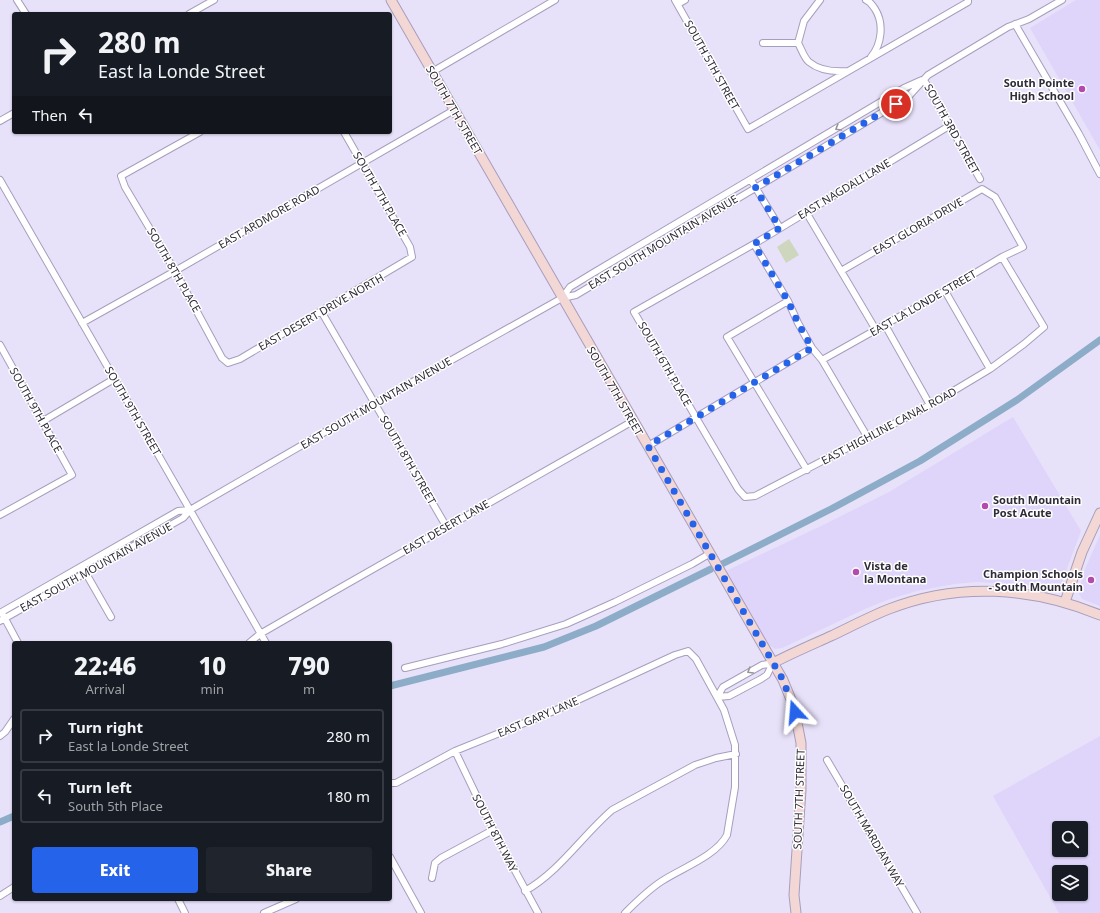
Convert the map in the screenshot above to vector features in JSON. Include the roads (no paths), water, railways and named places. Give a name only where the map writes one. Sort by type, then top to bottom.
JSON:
[{"type":"main road","name":"SOUTH 7TH STREET","points":[[391,0],[783,680],[794,707],[801,743],[801,790],[794,895],[796,913]]},
{"type":"main road","points":[[1065,602],[1082,552],[1100,514]]},
{"type":"main road","points":[[773,663],[879,613],[925,598],[970,591],[1000,591],[1031,594],[1065,602],[1100,615]]},
{"type":"street","points":[[18,0],[25,12]]},
{"type":"street","points":[[193,12],[214,0]]},
{"type":"street","points":[[432,72],[555,0]]},
{"type":"street","points":[[676,2],[685,0]]},
{"type":"street","points":[[820,0],[804,21],[798,43],[808,62],[825,70],[838,72],[849,71],[968,1]]},
{"type":"street","points":[[868,60],[878,44],[881,31],[880,16],[869,0]]},
{"type":"street","name":"EAST SOUTH MOUNTAIN AVENUE","points":[[1,615],[86,573],[183,518],[190,510],[375,403],[562,298],[576,295],[908,97],[935,71],[1008,27],[1029,19],[1062,0]]},
{"type":"street","name":"SOUTH 5TH STREET","points":[[676,2],[748,129],[849,71]]},
{"type":"street","points":[[1015,24],[1079,134],[1100,174]]},
{"type":"street","points":[[763,43],[798,43]]},
{"type":"street","name":"EAST SOUTH MOUNTAIN AVENUE","points":[[562,298],[570,287],[904,88],[924,80]]},
{"type":"street","name":"SOUTH 3RD STREET","points":[[924,80],[980,179]]},
{"type":"street","name":"EAST ARDMORE ROAD","points":[[82,323],[454,110]]},
{"type":"street","points":[[0,121],[12,114]]},
{"type":"street","name":"EAST NAGDALI LANE","points":[[634,312],[754,244],[949,126]]},
{"type":"street","name":"SOUTH 8TH PLACE","points":[[196,134],[121,176],[125,188],[175,271],[222,358],[228,363]]},
{"type":"street","name":"SOUTH 7TH PLACE","points":[[345,134],[410,247],[412,258]]},
{"type":"street","name":"SOUTH 9TH STREET","points":[[0,180],[265,641]]},
{"type":"street","points":[[751,180],[780,228]]},
{"type":"street","name":"EAST GLORIA DRIVE","points":[[841,271],[982,189],[994,197]]},
{"type":"street","name":"EAST LA LONDE STREET","points":[[822,360],[945,291],[1002,257],[1023,247],[994,197]]},
{"type":"street","points":[[806,212],[876,330]]},
{"type":"street","points":[[754,244],[788,301],[812,348],[822,360],[868,438]]},
{"type":"street","name":"EAST HIGHLINE CANAL ROAD","points":[[745,497],[755,496],[930,405],[990,369],[1044,327],[1002,257]]},
{"type":"street","name":"EAST DESERT DRIVE NORTH","points":[[228,363],[240,359],[412,258]]},
{"type":"street","points":[[945,291],[990,369]]},
{"type":"street","points":[[788,301],[727,337],[756,382],[807,470]]},
{"type":"street","name":"SOUTH 8TH STREET","points":[[321,311],[446,526]]},
{"type":"street","name":"SOUTH 6TH PLACE","points":[[634,312],[738,489],[745,497]]},
{"type":"street","points":[[885,325],[930,405]]},
{"type":"street","name":"SOUTH 9TH PLACE","points":[[0,346],[72,475],[0,515]]},
{"type":"street","points":[[648,446],[812,348]]},
{"type":"street","points":[[43,421],[114,379]]},
{"type":"street","name":"EAST DESERT LANE","points":[[251,641],[260,634],[446,526],[633,420]]},
{"type":"street","name":"EAST SOUTH MOUNTAIN AVENUE","points":[[1,615],[82,566],[178,511],[190,510]]},
{"type":"street","points":[[405,668],[502,644],[566,624],[709,554]]},
{"type":"street","points":[[82,566],[111,617]]},
{"type":"street","points":[[1,615],[17,641]]},
{"type":"street","name":"EAST GARY LANE","points":[[392,783],[396,783],[455,751],[554,711],[675,655],[688,651],[696,659],[717,697]]},
{"type":"street","points":[[717,697],[723,687],[736,679],[762,665],[773,663]]},
{"type":"street","points":[[717,697],[729,696],[767,675],[773,663]]},
{"type":"street","points":[[736,679],[742,689]]},
{"type":"street","points":[[625,913],[642,896],[663,881],[708,854],[724,841],[727,835],[733,804],[736,754],[729,722],[717,697]]},
{"type":"street","points":[[0,736],[5,732],[12,722]]},
{"type":"street","name":"SOUTH 8TH WAY","points":[[455,751],[493,830],[538,913]]},
{"type":"street","points":[[525,891],[540,882],[556,869],[612,810],[695,765],[716,758],[736,754]]},
{"type":"street","name":"SOUTH MARDIAN WAY","points":[[827,760],[917,913]]},
{"type":"street","points":[[432,878],[435,863],[441,858],[493,830]]},
{"type":"street","points":[[392,860],[422,913]]},
{"type":"street","points":[[0,896],[12,889]]},
{"type":"street","points":[[179,901],[185,913]]},
{"type":"street","points":[[264,913],[291,901]]},
{"type":"waterway","points":[[720,565],[831,509],[920,461],[1017,400],[1100,340]]},
{"type":"waterway","points":[[392,685],[544,647],[596,626],[711,569]]},
{"type":"waterway","points":[[0,822],[12,817]]},
{"type":"place","name":"South Pointe High School","points":[[1082,89]]},
{"type":"place","name":"South Mountain Post Acute","points":[[985,506]]},
{"type":"place","name":"Vista de la Montana","points":[[856,572]]},
{"type":"place","name":"Champion Schools - South Mountain","points":[[1091,580]]}]
